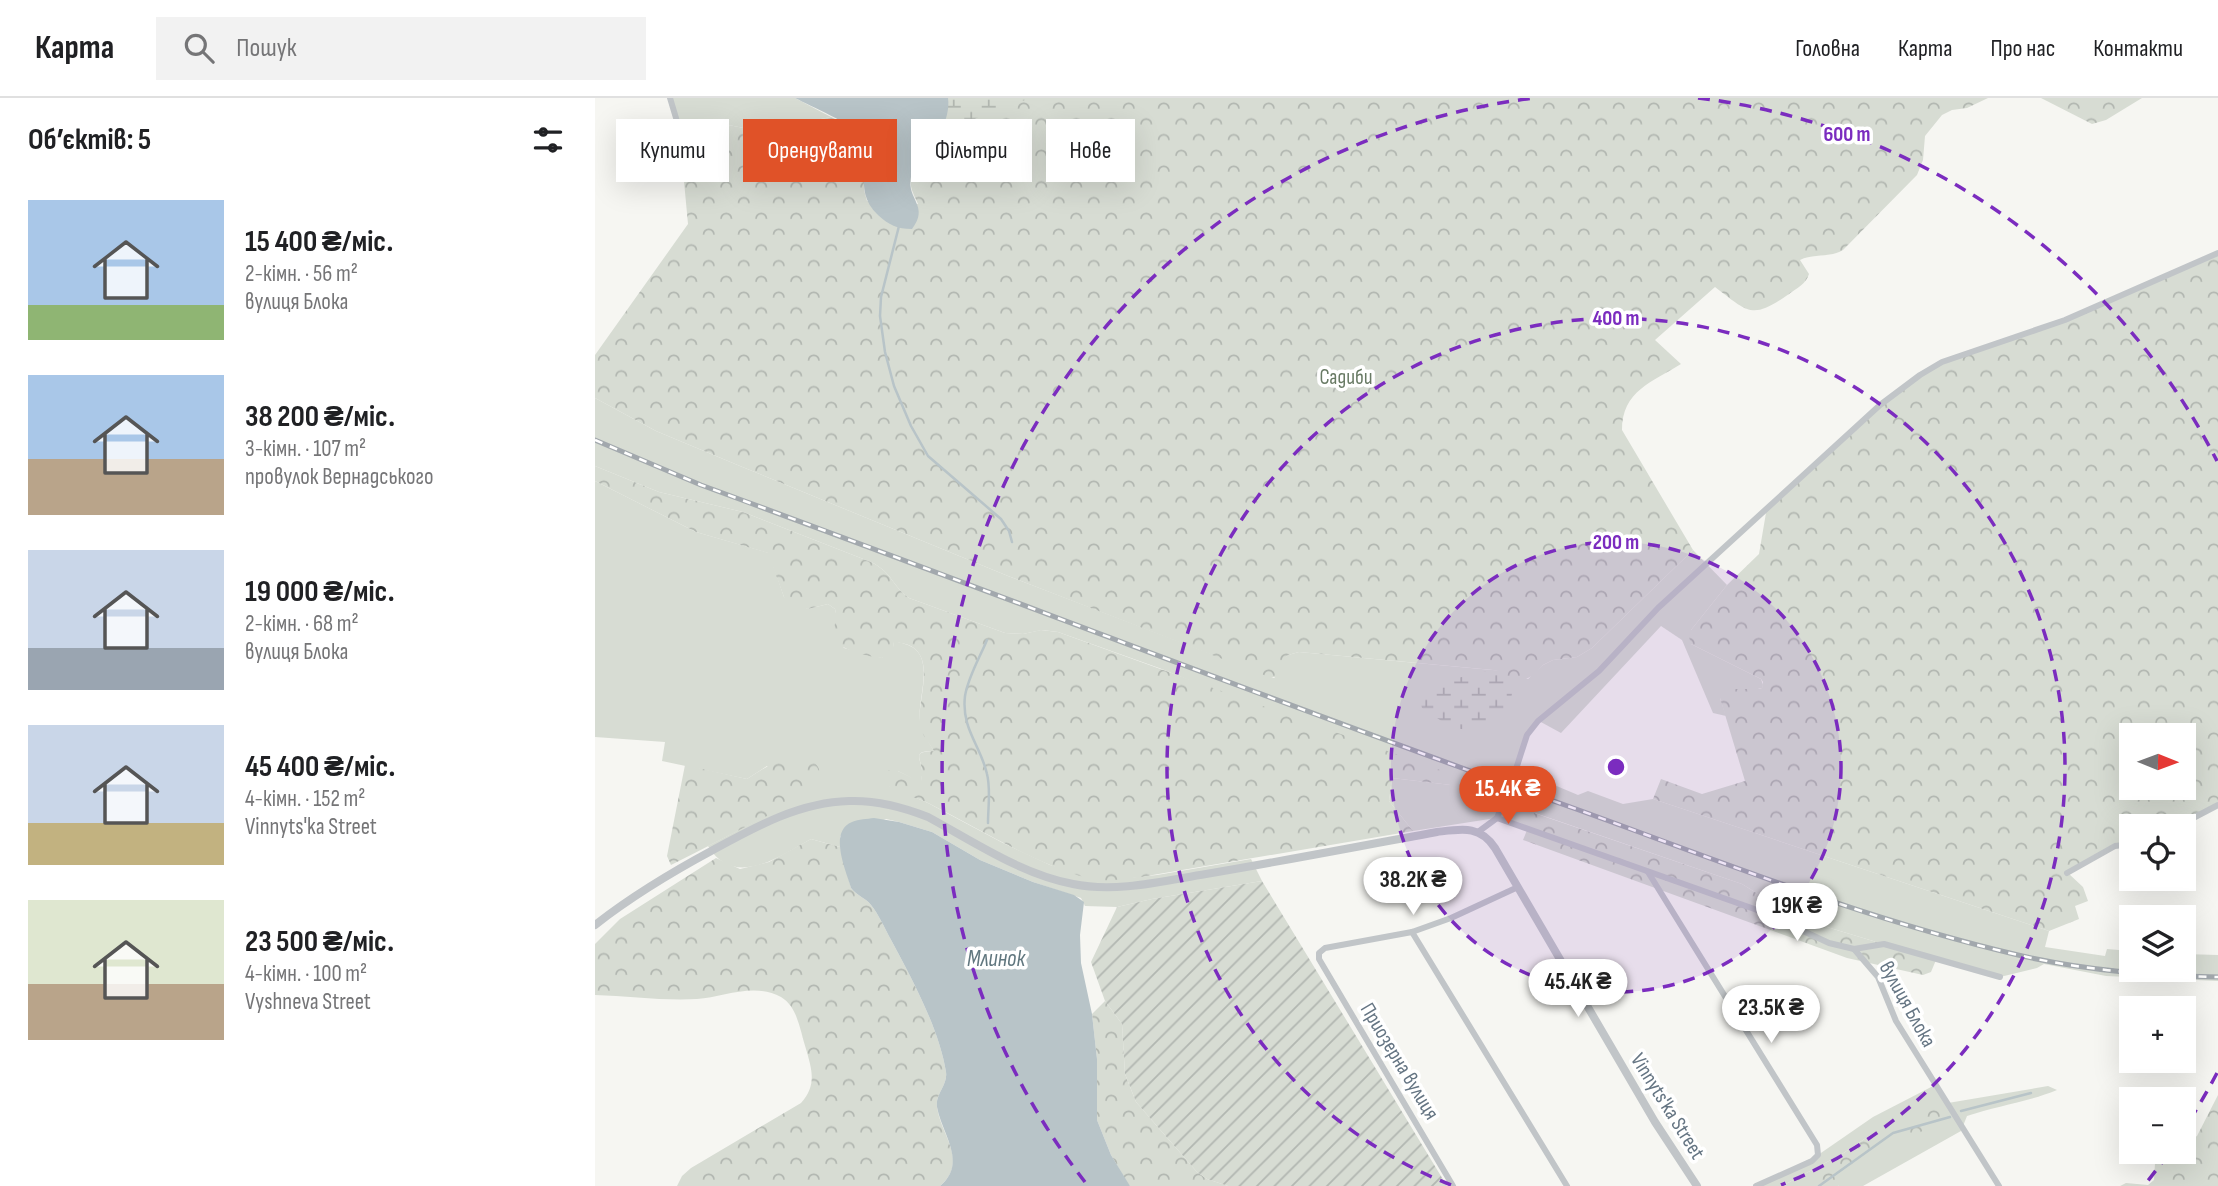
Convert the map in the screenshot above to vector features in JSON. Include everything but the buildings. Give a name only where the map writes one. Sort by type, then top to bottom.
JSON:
[{"type":"street","points":[[670,98],[676,119]]},
{"type":"street","points":[[1516,769],[1527,735],[1538,721],[1599,671],[1658,608],[1870,414],[1901,389],[1942,362],[2065,320],[2218,253]]},
{"type":"street","points":[[595,925],[620,905],[675,870],[746,832],[802,809],[835,802],[873,802],[911,811],[928,817],[1036,873],[1069,884],[1123,887],[1437,832],[1478,832],[1496,818],[1506,795]]},
{"type":"street","points":[[2196,817],[2218,805]]},
{"type":"street","name":"вулиця Блока","points":[[1496,818],[1760,911],[1829,943],[1854,949],[1878,977],[1896,1021],[1999,1186]]},
{"type":"street","name":"Vinnyts'ka Street","points":[[1478,832],[1489,838],[1655,1122],[1697,1186]]},
{"type":"street","points":[[2067,873],[2119,846]]},
{"type":"street","points":[[1647,871],[1817,1145],[1818,1155],[1812,1161],[1756,1186]]},
{"type":"street","points":[[1518,887],[1451,918],[1412,932],[1567,1186]]},
{"type":"street","name":"Приозерна вулиця","points":[[1412,932],[1325,948],[1319,953],[1319,960],[1453,1186]]},
{"type":"street","points":[[1854,949],[1884,944],[2000,977]]},
{"type":"green space","points":[[670,98],[795,98],[831,117],[743,119],[743,128],[729,125],[729,119],[676,119]]},
{"type":"green space","name":"Садиби","points":[[948,98],[1988,98],[1967,108],[1952,110],[1942,115],[1925,136],[1923,160],[1917,175],[1843,250],[1800,260],[1809,274],[1798,288],[1767,308],[1751,310],[1736,303],[1715,287],[1655,340],[1681,364],[1633,397],[1623,417],[1622,430],[1693,550],[1592,648],[1577,657],[1553,660],[1522,681],[1512,680],[1502,672],[1493,670],[1299,652],[1288,655],[1278,677],[1269,677],[1008,576],[740,466],[656,431],[595,398],[595,355],[688,224],[684,182],[729,182],[729,125],[743,128],[743,182],[864,182],[867,201],[918,204],[911,182],[1032,182],[1032,119],[945,119]]},
{"type":"green space","points":[[948,98],[1032,98],[992,110],[975,119],[944,119]]},
{"type":"green space","points":[[2041,98],[2142,98],[2106,120],[2092,124]]},
{"type":"green space","points":[[2218,253],[2218,805],[2196,817],[2196,814],[2119,814],[2119,845],[2068,873],[2083,887],[2088,901],[2075,906],[2079,919],[2049,931],[1653,799],[1661,779],[1702,794],[1745,781],[1720,692],[1724,689],[1759,689],[1762,688],[1763,682],[1691,644],[1691,630],[1727,585],[1759,554],[1767,507],[1880,405],[1932,368],[2026,334]]},
{"type":"green space","points":[[595,398],[656,431],[740,466],[1008,576],[1274,678],[1283,670],[1283,660],[1288,655],[1299,652],[1492,670],[1528,679],[1553,660],[1577,657],[1592,648],[1693,550],[1727,585],[1691,630],[1691,644],[1761,679],[1762,688],[1720,698],[1726,716],[1713,713],[1682,640],[1661,626],[1561,733],[1539,721],[1531,730],[1516,769],[1578,795],[1588,791],[1623,804],[1653,799],[2049,931],[2045,947],[2105,956],[2107,949],[2119,950],[2119,977],[2044,964],[2000,977],[1936,960],[1797,918],[1742,884],[1535,813],[1530,829],[1496,818],[1413,831],[1389,801],[1392,778],[1451,785],[1159,668],[1058,632],[1042,630],[1023,634],[1005,633],[909,598],[884,571],[871,562],[743,512],[659,492],[595,466]]},
{"type":"green space","points":[[595,466],[659,492],[743,512],[871,562],[884,571],[909,598],[1005,633],[1023,634],[1041,630],[1058,632],[1454,775],[1456,781],[1451,785],[1392,778],[1389,801],[1413,831],[1120,880],[1093,879],[1066,871],[1026,854],[884,782],[886,770],[898,771],[921,782],[919,755],[934,751],[920,726],[924,675],[921,656],[915,649],[894,642],[892,654],[882,658],[842,646],[834,634],[835,609],[828,604],[808,609],[789,605],[768,553],[696,532],[595,481]]},
{"type":"green space","points":[[595,481],[696,532],[769,553],[784,597],[808,609],[828,604],[835,609],[835,632],[844,648],[882,658],[893,647],[894,641],[915,649],[923,664],[924,673],[920,721],[934,751],[919,755],[921,783],[898,771],[889,786],[1050,865],[1107,880],[1157,875],[1251,859],[1262,881],[1117,907],[1085,906],[1081,898],[980,860],[932,832],[886,819],[840,836],[840,847],[811,839],[785,854],[757,865],[731,866],[719,859],[708,846],[794,801],[767,766],[747,779],[662,761],[665,742],[595,737]]},
{"type":"green space","points":[[1492,670],[1502,671],[1512,680],[1512,694],[1510,704],[1504,712],[1487,724],[1474,729],[1461,729],[1422,708],[1421,696],[1427,689]]},
{"type":"green space","points":[[802,757],[811,760],[820,774],[806,794],[671,865],[667,856],[685,765],[747,779],[779,761]]},
{"type":"green space","points":[[1534,813],[1742,884],[1797,918],[1936,960],[1931,972],[1923,975],[1847,958],[1523,840]]},
{"type":"green space","points":[[811,839],[840,847],[851,888],[877,913],[923,1003],[937,1038],[946,1072],[937,1107],[951,1148],[952,1167],[940,1186],[677,1186],[682,1176],[691,1168],[801,1103],[811,1084],[811,1071],[798,1020],[787,1001],[760,991],[684,999],[595,995],[595,944],[620,919],[716,858],[740,869],[769,862]]},
{"type":"green space","points":[[1262,881],[1447,1186],[1228,1186],[1207,1179],[1197,1172],[1136,1102],[1125,1074],[1122,1024],[1105,1001],[1091,962],[1117,907]]},
{"type":"green space","points":[[2196,954],[2218,955],[2218,981],[2196,980]]},
{"type":"green space","points":[[1105,1001],[1122,1024],[1125,1074],[1136,1102],[1197,1172],[1207,1179],[1228,1186],[1128,1184],[1111,1155],[1097,1120],[1097,1059],[1092,1014]]},
{"type":"green space","points":[[1935,1085],[1948,1103],[2048,1086],[2057,1090],[1967,1116],[1961,1131],[1863,1186],[1838,1186],[1872,1134],[1842,1154],[1782,1186],[1756,1186],[1818,1155],[1873,1117]]},
{"type":"green space","points":[[2218,1095],[2218,1186],[2120,1186],[2126,1183],[2148,1185],[2154,1180],[2155,1164],[2196,1164],[2197,1136]]},
{"type":"green space","points":[[1931,1102],[1946,1107],[1950,1113],[1947,1120],[1913,1137],[1905,1134],[1902,1130],[1907,1114]]},
{"type":"green space","points":[[1879,1132],[1886,1135],[1884,1149],[1838,1186],[1782,1186],[1842,1154],[1872,1134]]},
{"type":"water","points":[[795,98],[948,98],[945,119],[911,119],[910,185],[919,214],[912,229],[890,224],[878,215],[865,195],[864,182],[897,182],[897,119],[837,119]]},
{"type":"water","name":"Млинок","points":[[874,818],[932,832],[980,860],[1033,882],[1074,895],[1084,902],[1080,935],[1081,963],[1092,1014],[1097,1059],[1097,1120],[1111,1155],[1130,1186],[940,1186],[948,1177],[953,1158],[937,1107],[946,1072],[937,1038],[907,969],[881,921],[869,903],[851,888],[841,852],[841,834],[845,827],[855,821]]},
{"type":"waterway","points":[[899,226],[881,297],[880,316],[885,352],[894,386],[911,426],[928,456],[1001,519],[1012,542]]},
{"type":"waterway","points":[[987,640],[969,682],[965,708],[969,728],[987,774],[988,823]]},
{"type":"waterway","points":[[1961,1111],[2031,1093]]},
{"type":"waterway","points":[[1819,1186],[1893,1133],[1950,1117]]},
{"type":"railway","points":[[595,440],[701,485],[1247,689],[1850,907],[1962,941],[2067,965],[2218,977]]}]
